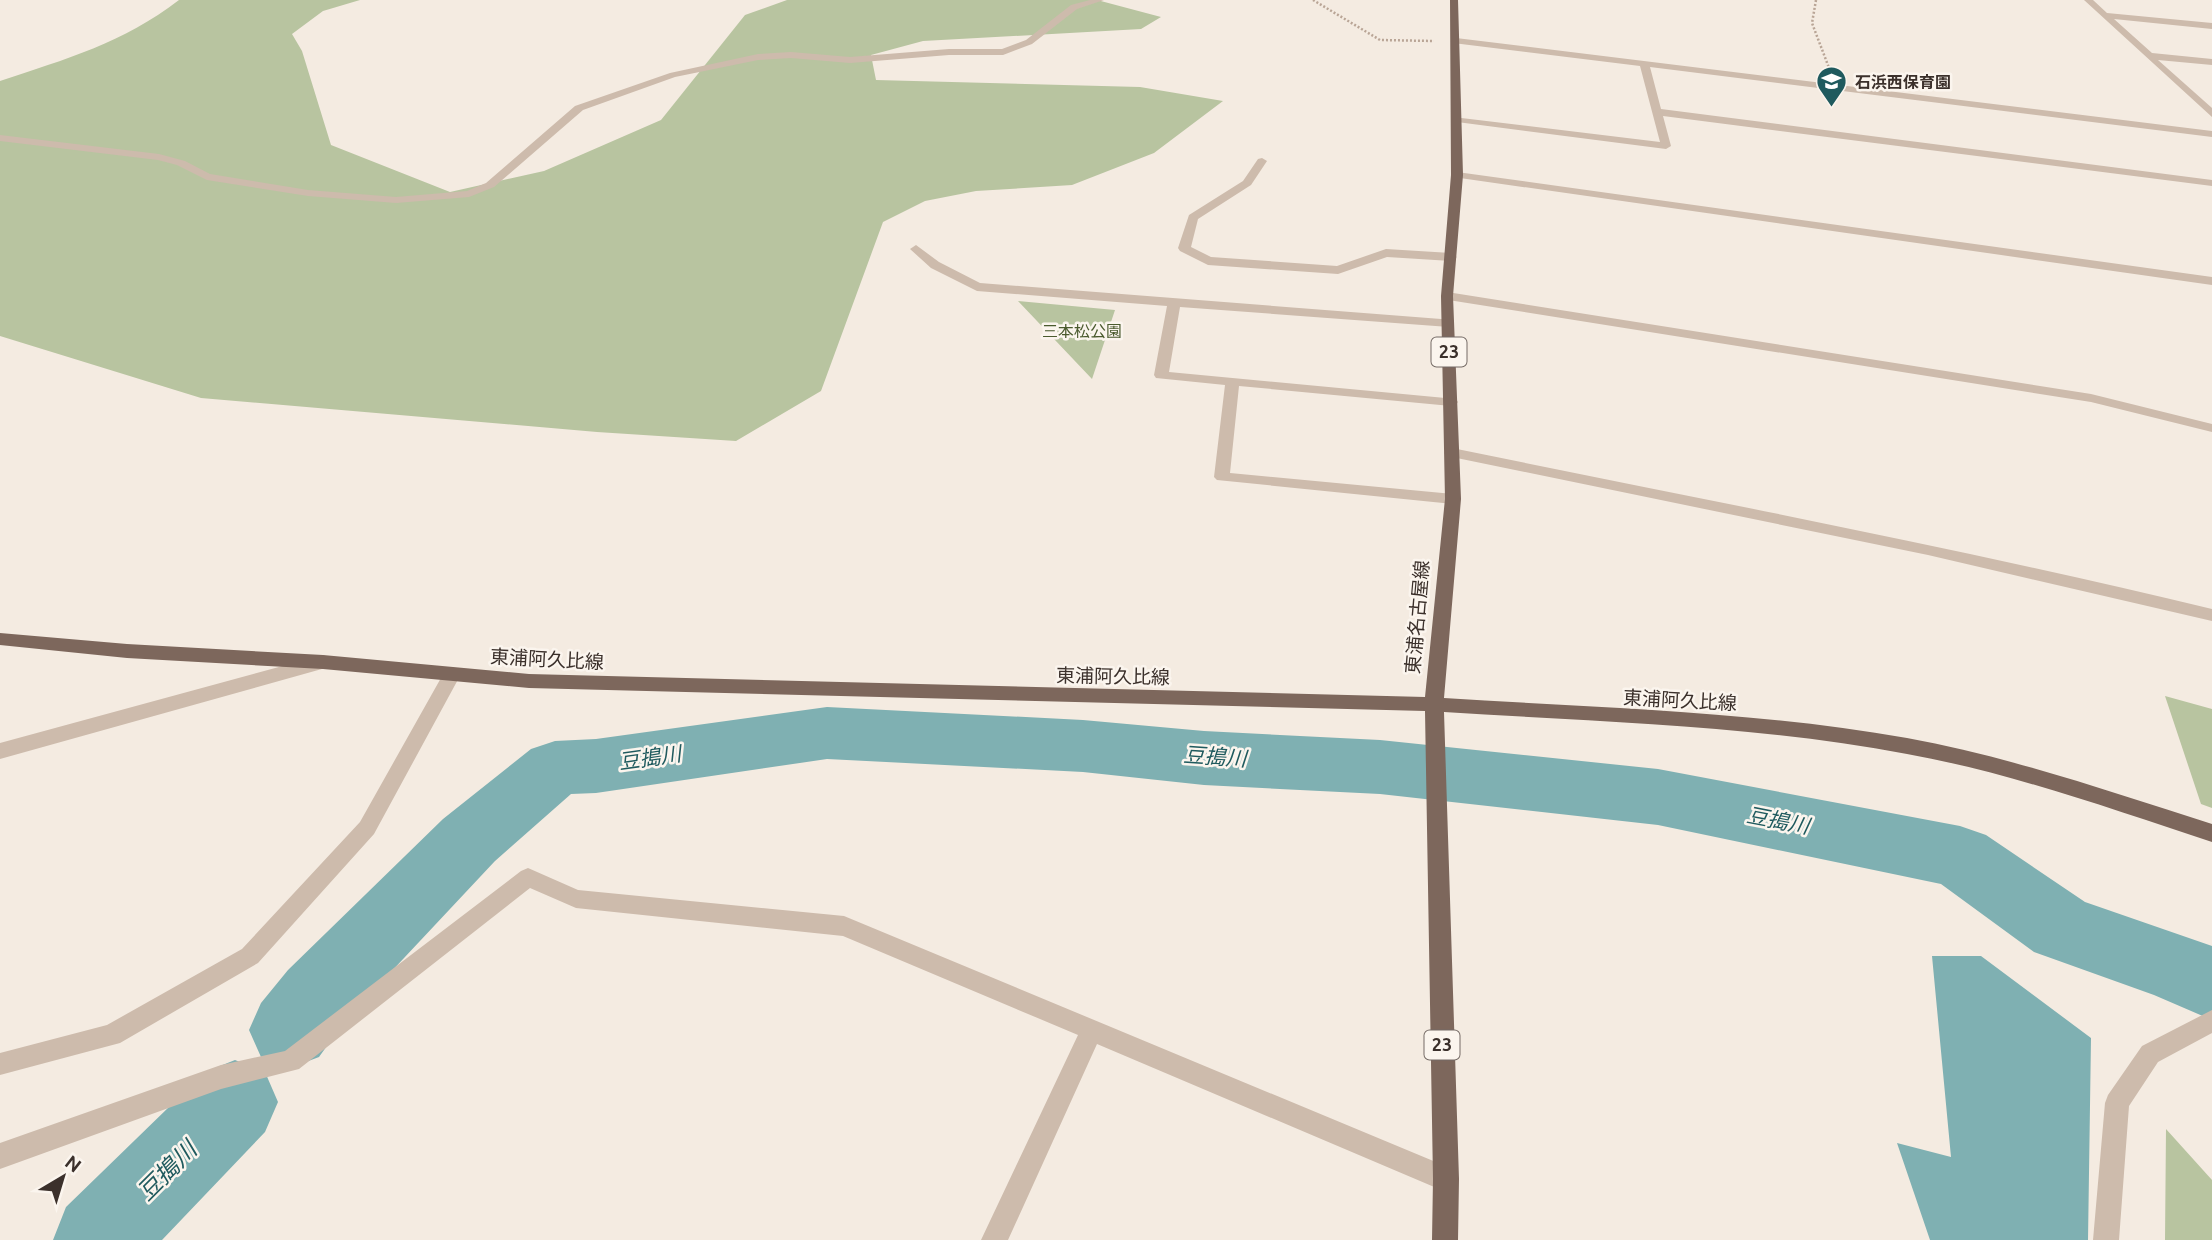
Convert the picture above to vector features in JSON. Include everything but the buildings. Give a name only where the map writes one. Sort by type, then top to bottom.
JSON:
[{"type":"main road","name":"東浦名古屋線","points":[[1445,1240],[1446,1179],[1434,704],[1453,499],[1447,296],[1457,175],[1454,0]]},
{"type":"main road","name":"東浦阿久比線","points":[[0,639],[127,651],[323,662],[543,681],[1434,704],[1778,727],[1907,746],[2020,771],[2212,833]]},
{"type":"street","points":[[0,138],[159,157],[181,163],[207,177],[308,193],[396,200],[458,195],[490,185],[579,108],[673,75],[758,57],[791,55],[850,60],[949,52],[1003,52],[1028,42],[1074,7],[1100,0]]},
{"type":"street","points":[[2088,0],[2212,114]]},
{"type":"street","points":[[2104,15],[2212,26]]},
{"type":"street","points":[[1456,41],[2212,134]]},
{"type":"street","points":[[2150,56],[2212,62]]},
{"type":"street","points":[[1457,119],[1666,146],[1644,63]]},
{"type":"street","points":[[2193,97],[2212,99]]},
{"type":"street","points":[[1657,113],[2212,183]]},
{"type":"street","points":[[1262,161],[1247,183],[1193,217],[1184,248],[1208,261],[1338,270],[1386,253],[1451,257]]},
{"type":"street","points":[[1457,175],[2212,281]]},
{"type":"street","points":[[916,248],[935,265],[977,287],[1448,323]]},
{"type":"street","points":[[1447,296],[2091,398],[2212,428]]},
{"type":"street","points":[[1174,303],[1161,375],[1451,402]]},
{"type":"street","points":[[1232,382],[1222,477],[1453,499]]},
{"type":"street","points":[[1452,453],[1879,539],[2212,615]]},
{"type":"street","points":[[0,751],[323,662]]},
{"type":"street","points":[[0,1064],[112,1035],[250,956],[367,828],[452,674]]},
{"type":"street","points":[[0,1156],[221,1077],[291,1061],[528,877],[576,899],[844,926],[1446,1179]]},
{"type":"street","points":[[2106,1240],[2117,1103],[2150,1054],[2212,1021]]},
{"type":"street","points":[[994,1240],[1092,1030]]},
{"type":"path","points":[[1313,0],[1380,40],[1456,41]]},
{"type":"path","points":[[1816,0],[1812,23],[1836,86]]},
{"type":"green space","points":[[179,0],[360,0],[323,11],[292,34],[302,51],[331,145],[450,192],[544,171],[661,120],[745,15],[787,0],[1097,0],[1161,17],[1141,29],[923,41],[871,55],[876,80],[1140,87],[1223,101],[1154,153],[1072,185],[976,191],[925,201],[883,222],[821,391],[736,441],[597,432],[201,398],[0,336],[0,81],[115,39]]},
{"type":"green space","name":"三本松公園","points":[[1018,301],[1115,310],[1092,379]]},
{"type":"green space","points":[[2165,696],[2212,709],[2212,808],[2201,804]]},
{"type":"green space","points":[[2166,1129],[2212,1180],[2212,1240],[2165,1240]]},
{"type":"water","points":[[1932,956],[1981,956],[2091,1038],[2088,1240],[1930,1240],[1897,1143],[1951,1157]]},
{"type":"waterway","name":"豆搗川","points":[[290,1030],[316,996],[469,840],[555,768],[596,766],[827,733],[1083,746],[1204,758],[1380,767],[1658,797],[1960,857],[2061,928],[2178,968],[2212,984]]},
{"type":"waterway","name":"豆搗川","points":[[99,1240],[235,1102]]},
{"type":"place","name":"石浜西保育園","points":[[1832,109]]}]
